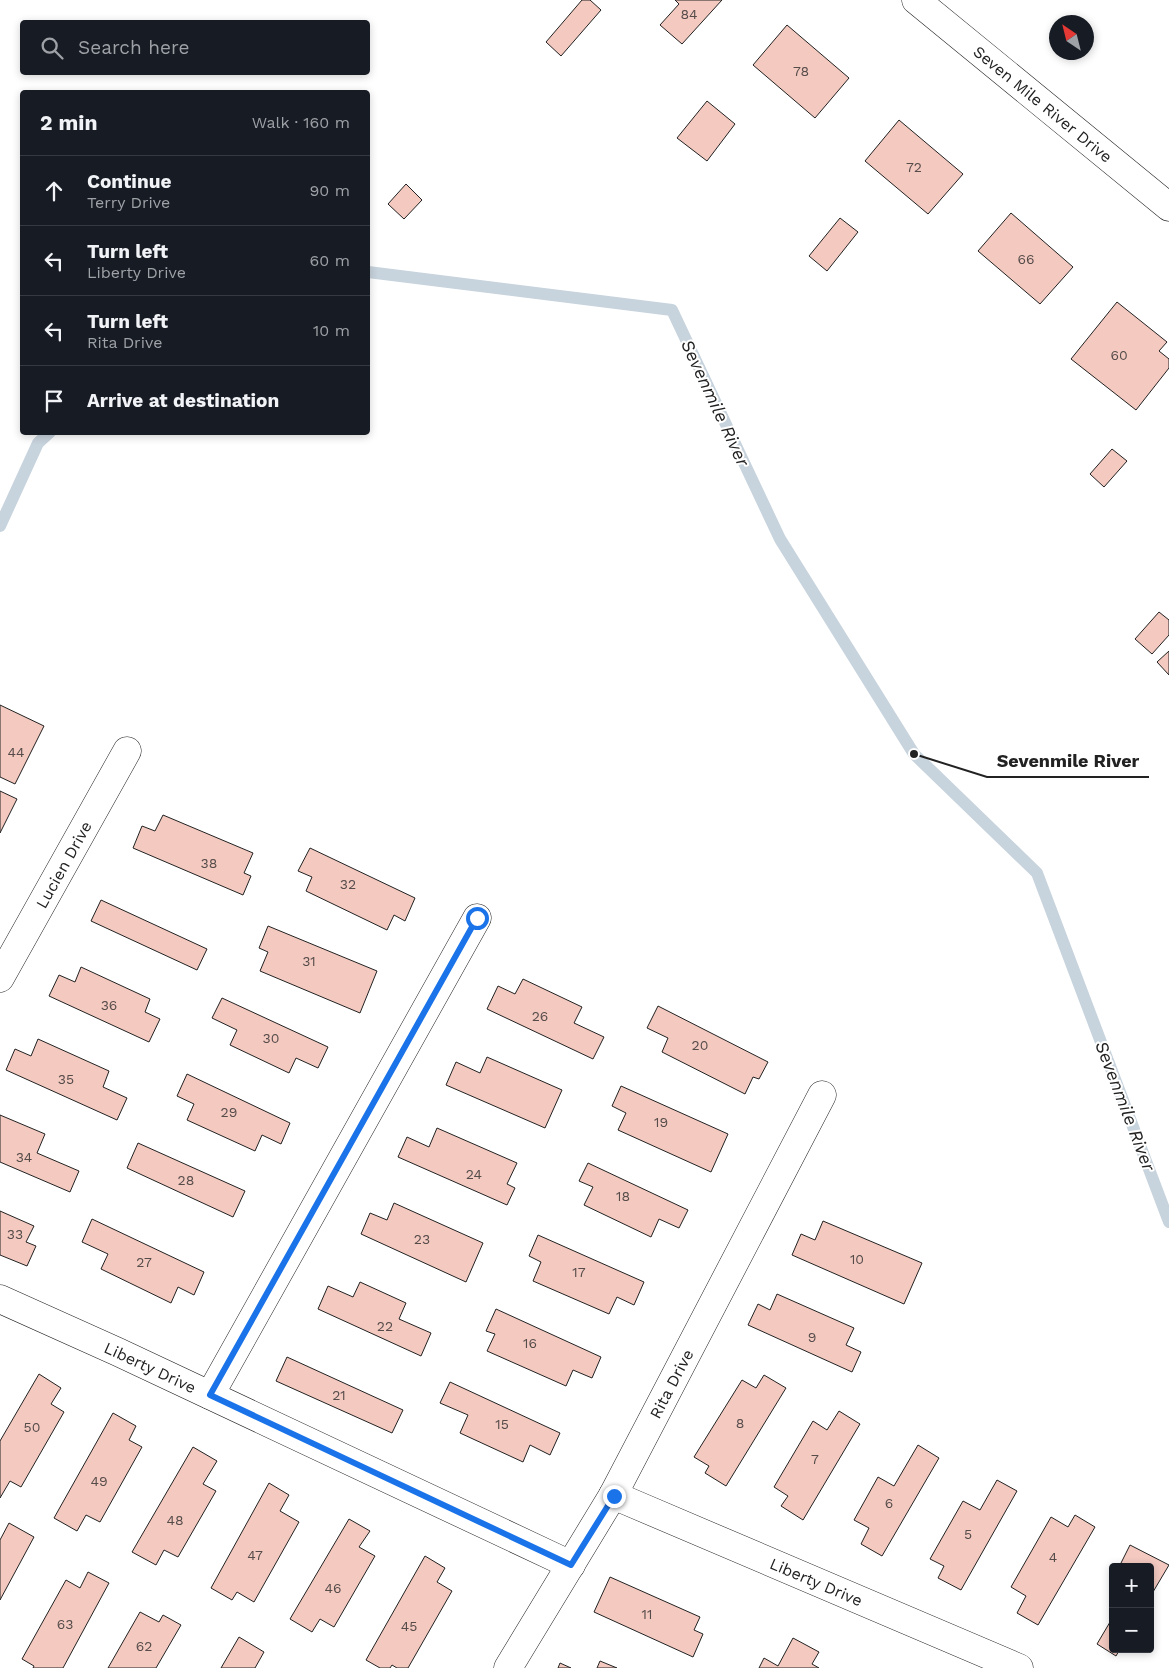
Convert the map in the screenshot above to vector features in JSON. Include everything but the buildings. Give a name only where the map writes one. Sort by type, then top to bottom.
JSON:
[{"type":"street","name":"Seven Mile River Drive","points":[[916,0],[1169,207]]},
{"type":"street","name":"Lucien Drive","points":[[0,978],[127,751]]},
{"type":"street","points":[[210,1395],[477,918]]},
{"type":"street","name":"Rita Drive","points":[[508,1668],[614,1496],[822,1095]]},
{"type":"street","name":"Liberty Drive","points":[[0,1300],[210,1395],[571,1565]]},
{"type":"street","name":"Liberty Drive","points":[[614,1496],[1019,1668]]},
{"type":"waterway","name":"Sevenmile River","points":[[370,272],[672,310],[780,539],[914,754],[1037,873],[1169,1222]]},
{"type":"waterway","name":"Sevenmile River","points":[[0,526],[38,443],[47,435]]},
{"type":"place","name":"Sevenmile River","points":[[914,754]]},
{"type":"route","points":[[477,918],[210,1395],[571,1565],[614,1496]]}]
